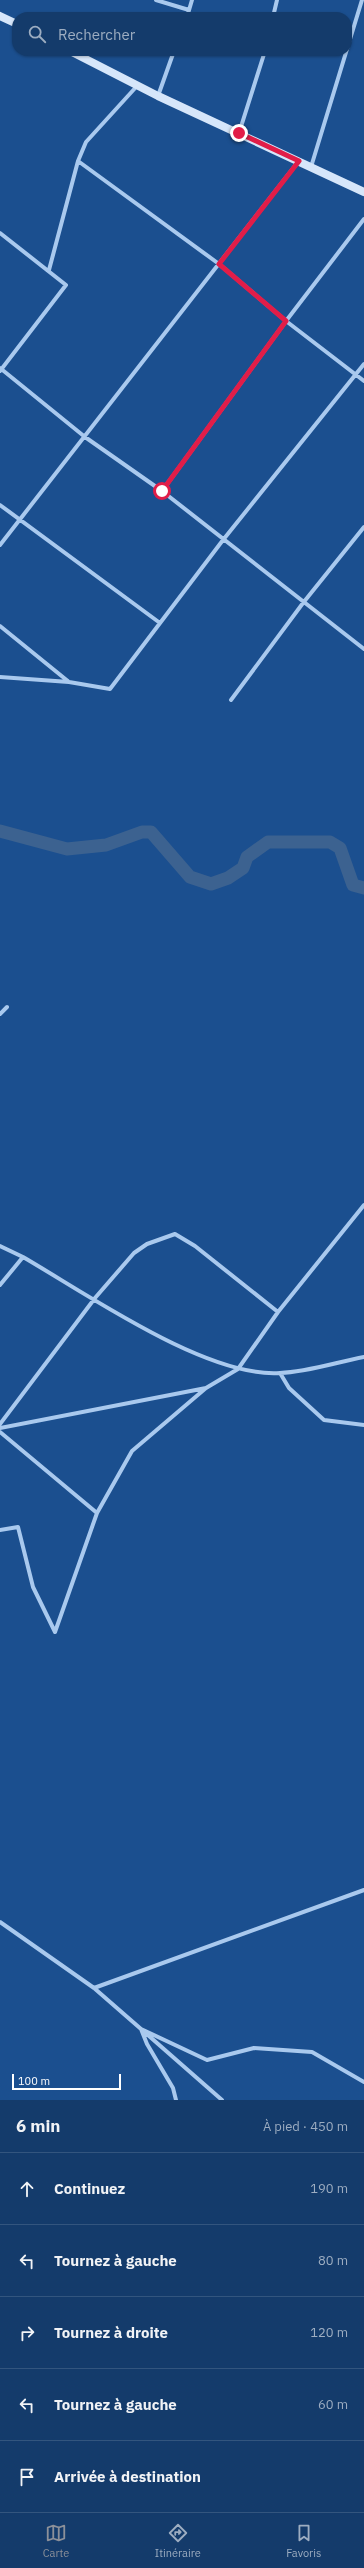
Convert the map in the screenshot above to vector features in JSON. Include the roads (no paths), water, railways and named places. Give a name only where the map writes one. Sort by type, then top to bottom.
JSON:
[{"type":"main road","points":[[1,17],[12,22]]},
{"type":"main road","points":[[80,56],[158,96],[364,192]]},
{"type":"street","points":[[156,0],[189,10],[192,0]]},
{"type":"street","points":[[274,12],[277,0]]},
{"type":"street","points":[[352,33],[362,0]]},
{"type":"street","points":[[158,96],[172,56]]},
{"type":"street","points":[[239,133],[263,56]]},
{"type":"street","points":[[311,167],[345,56]]},
{"type":"street","points":[[49,270],[78,161],[86,142],[137,85]]},
{"type":"street","points":[[78,161],[219,264],[286,321],[364,381]]},
{"type":"street","points":[[0,544],[299,161]]},
{"type":"street","points":[[162,491],[286,321],[364,219]]},
{"type":"street","points":[[0,233],[49,270],[66,285],[0,369],[85,437],[162,491],[303,604],[364,649]]},
{"type":"street","points":[[0,677],[69,682],[110,689],[223,540],[364,364]]},
{"type":"street","points":[[0,505],[19,520],[65,550],[160,623]]},
{"type":"street","points":[[231,700],[303,604],[364,528]]},
{"type":"street","points":[[0,626],[69,682]]},
{"type":"street","points":[[0,1014],[8,1006]]},
{"type":"street","points":[[0,1530],[18,1527],[33,1587],[55,1632],[97,1513],[132,1451],[206,1388],[238,1369],[278,1312],[364,1205]]},
{"type":"street","points":[[0,1424],[95,1298],[134,1253],[147,1244],[175,1234],[195,1246],[278,1312]]},
{"type":"street","points":[[0,1246],[23,1257],[173,1344],[238,1369],[280,1373],[364,1357]]},
{"type":"street","points":[[0,1285],[23,1257]]},
{"type":"street","points":[[280,1373],[289,1388],[324,1420],[364,1425]]},
{"type":"street","points":[[0,1428],[206,1388]]},
{"type":"street","points":[[0,1432],[97,1513]]},
{"type":"street","points":[[94,1988],[364,1890]]},
{"type":"street","points":[[0,1922],[94,1988],[222,2100]]},
{"type":"street","points":[[141,2029],[207,2060],[254,2048],[312,2052],[364,2082]]},
{"type":"street","points":[[141,2029],[147,2044],[173,2088],[176,2100]]},
{"type":"waterway","points":[[0,831],[67,849],[106,845],[142,832],[151,832],[190,877],[211,884],[228,878],[243,868],[247,857],[268,842],[330,842],[340,848],[353,885],[364,888]]}]
